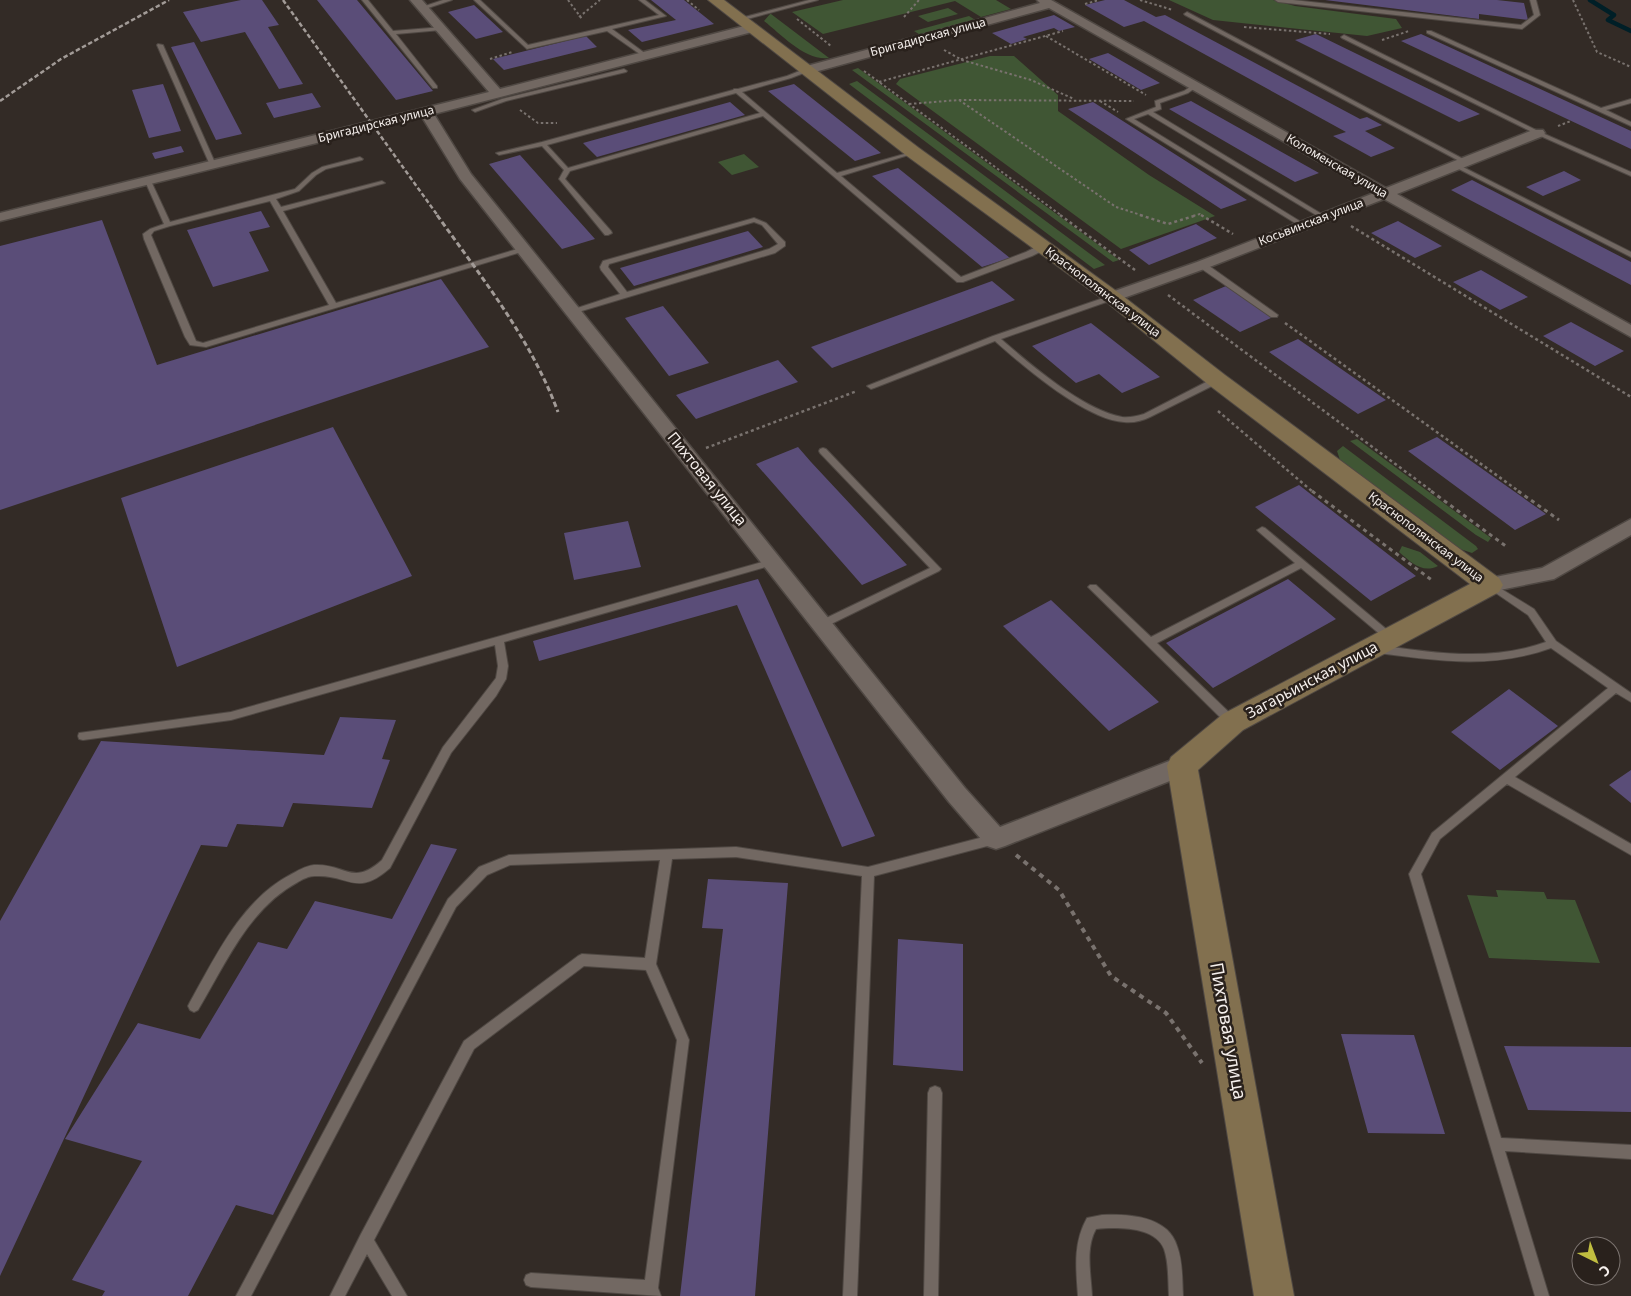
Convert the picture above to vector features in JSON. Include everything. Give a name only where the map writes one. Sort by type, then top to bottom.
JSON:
[{"type":"main road","name":"Краснополянская улица","points":[[715,0],[913,152],[1112,297],[1217,380],[1490,584]]},
{"type":"main road","name":"Загарьинская улица","points":[[1182,766],[1233,722],[1490,584]]},
{"type":"main road","name":"Пихтовая улица","points":[[1182,766],[1274,1296]]},
{"type":"street","name":"Бригадирская улица","points":[[806,70],[1046,2]]},
{"type":"street","name":"Коломенская улица","points":[[1046,2],[1631,332]]},
{"type":"street","points":[[419,4],[501,97]]},
{"type":"street","name":"Бригадирская улица","points":[[0,217],[426,112],[501,97],[746,23]]},
{"type":"street","name":"Пихтовая улица","points":[[426,112],[465,176],[957,795],[996,839]]},
{"type":"street","name":"Косьвинская улица","points":[[1112,297],[1202,265],[1538,133]]},
{"type":"street","name":"Загарьинская улица","points":[[1490,584],[1547,574],[1631,526]]},
{"type":"street","name":"Загарьинская улица","points":[[996,839],[1182,766]]},
{"type":"lane","points":[[366,0],[373,0]]},
{"type":"lane","points":[[366,0],[435,87]]},
{"type":"lane","points":[[419,4],[449,0]]},
{"type":"lane","points":[[477,0],[527,46],[609,30],[663,16],[642,0]]},
{"type":"lane","points":[[746,23],[782,8],[815,0]]},
{"type":"lane","points":[[1278,0],[1522,27],[1537,15],[1533,0]]},
{"type":"lane","points":[[1187,14],[1209,24],[1460,164],[1631,255]]},
{"type":"lane","points":[[391,33],[441,28]]},
{"type":"lane","points":[[609,30],[644,55]]},
{"type":"lane","points":[[1430,32],[1631,124]]},
{"type":"lane","points":[[1344,38],[1538,133],[1631,174]]},
{"type":"lane","points":[[160,45],[213,165]]},
{"type":"lane","points":[[499,153],[543,144],[789,77],[806,70]]},
{"type":"lane","points":[[474,110],[501,97],[624,71]]},
{"type":"lane","points":[[1129,119],[1159,108],[1157,102],[1186,92],[1195,86]]},
{"type":"lane","points":[[736,90],[960,280],[1029,254],[1043,246]]},
{"type":"lane","points":[[1600,110],[1631,101]]},
{"type":"lane","points":[[1148,112],[1329,215]]},
{"type":"lane","points":[[608,233],[562,179],[567,170],[764,114]]},
{"type":"lane","points":[[1129,119],[1302,226]]},
{"type":"lane","points":[[543,144],[567,170]]},
{"type":"lane","points":[[836,175],[913,152]]},
{"type":"lane","points":[[360,159],[324,168],[297,190],[168,225],[152,230],[147,234],[193,343],[203,345],[216,342],[524,250]]},
{"type":"lane","points":[[148,181],[168,225]]},
{"type":"lane","points":[[279,210],[382,183]]},
{"type":"lane","points":[[272,198],[334,307]]},
{"type":"lane","points":[[572,311],[772,251],[782,244],[764,224],[754,220],[606,263],[605,270],[625,295]]},
{"type":"lane","points":[[1202,265],[1274,315]]},
{"type":"lane","points":[[871,386],[996,338],[1112,297]]},
{"type":"lane","points":[[996,338],[1032,369],[1074,398],[1098,412],[1118,418],[1136,419],[1217,380]]},
{"type":"lane","points":[[822,451],[936,569],[823,624]]},
{"type":"lane","points":[[1262,530],[1302,563],[1382,643],[1445,658],[1479,658],[1530,654],[1552,644]]},
{"type":"lane","points":[[83,736],[231,716],[773,562]]},
{"type":"lane","points":[[1150,642],[1302,563]]},
{"type":"lane","points":[[1490,584],[1531,612],[1552,644],[1631,698]]},
{"type":"lane","points":[[1093,587],[1233,722]]},
{"type":"lane","points":[[194,1006],[254,909],[270,896],[304,874],[313,871],[355,880],[379,872],[386,864],[447,750],[501,679],[503,666],[499,640]]},
{"type":"lane","points":[[1542,1296],[1415,874],[1436,836],[1615,688]]},
{"type":"lane","points":[[1507,778],[1631,850]]},
{"type":"lane","points":[[243,1296],[452,903],[483,871],[509,860],[736,852],[868,872],[996,839]]},
{"type":"lane","points":[[531,1280],[652,1292],[683,1040],[650,964],[667,854]]},
{"type":"lane","points":[[850,1296],[868,872]]},
{"type":"lane","points":[[336,1296],[469,1045],[582,960],[650,964]]},
{"type":"lane","points":[[931,1296],[935,1093]]},
{"type":"lane","points":[[1496,1144],[1631,1152]]},
{"type":"lane","points":[[1085,1296],[1084,1239],[1092,1224],[1102,1221],[1148,1225],[1158,1229],[1167,1238],[1171,1250],[1176,1296]]},
{"type":"lane","points":[[366,1239],[400,1296]]},
{"type":"path","points":[[568,0],[580,17],[598,32]]},
{"type":"path","points":[[580,17],[600,0]]},
{"type":"path","points":[[904,17],[919,0]]},
{"type":"path","points":[[1140,0],[1187,14]]},
{"type":"path","points":[[1573,0],[1597,52],[1631,67]]},
{"type":"path","points":[[782,8],[836,49]]},
{"type":"path","points":[[1209,24],[1322,32],[1344,38]]},
{"type":"path","points":[[878,82],[1069,29]]},
{"type":"path","points":[[1362,46],[1413,30],[1430,32]]},
{"type":"path","points":[[1046,35],[1157,102]]},
{"type":"path","points":[[472,65],[527,46]]},
{"type":"path","points":[[942,49],[962,60],[1031,80],[1077,100]]},
{"type":"path","points":[[858,66],[1137,272]]},
{"type":"path","points":[[501,97],[538,123],[558,123]]},
{"type":"path","points":[[909,104],[959,100],[1157,102]]},
{"type":"path","points":[[959,100],[1116,207],[1168,224],[1200,214],[1251,245]]},
{"type":"path","points":[[1098,100],[1129,119]]},
{"type":"path","points":[[1329,215],[1631,397]]},
{"type":"path","points":[[1168,294],[1508,547]]},
{"type":"path","points":[[1274,315],[1559,520]]},
{"type":"path","points":[[687,455],[871,386]]},
{"type":"path","points":[[996,839],[1059,890],[1111,976],[1166,1013],[1205,1067]]},
{"type":"green space","points":[[843,0],[996,0],[1011,9],[981,17],[955,1],[823,34],[792,12]]},
{"type":"green space","points":[[1169,0],[1273,0],[1295,6],[1396,19],[1402,28],[1367,36],[1213,20]]},
{"type":"green space","points":[[948,8],[958,14],[928,22],[918,16]]},
{"type":"green space","points":[[770,14],[829,58],[811,55],[794,46],[764,21]]},
{"type":"green space","points":[[969,16],[977,21],[922,36],[914,31]]},
{"type":"green space","points":[[990,56],[1014,56],[1058,95],[1058,111],[1149,175],[1215,216],[1121,249],[896,84],[900,79]]},
{"type":"green space","points":[[858,68],[1119,260],[1113,262],[852,70]]},
{"type":"green space","points":[[857,81],[1105,265],[1094,269],[849,84]]},
{"type":"green space","points":[[744,154],[759,167],[732,175],[718,162]]},
{"type":"green space","points":[[1357,439],[1491,538],[1488,542],[1350,441]]},
{"type":"green space","points":[[1343,446],[1478,549],[1472,553],[1457,548],[1340,460],[1337,451]]},
{"type":"green space","points":[[1402,546],[1420,552],[1438,566],[1427,569],[1417,566],[1399,552]]},
{"type":"green space","points":[[1496,890],[1544,892],[1547,899],[1575,900],[1600,963],[1489,958],[1467,895],[1498,897]]},
{"type":"building","points":[[241,0],[262,0],[279,25],[268,27],[303,84],[279,89],[245,32],[201,42],[183,12]]},
{"type":"building","points":[[317,0],[357,0],[433,91],[396,100]]},
{"type":"building","points":[[651,0],[684,0],[714,24],[642,42],[628,30],[676,20]]},
{"type":"building","points":[[1105,0],[1124,0],[1156,17],[1165,15],[1360,119],[1367,117],[1382,125],[1365,131],[1395,148],[1371,157],[1333,136],[1346,132],[1144,21],[1124,27],[1085,5]]},
{"type":"building","points":[[1325,0],[1497,0],[1524,3],[1528,20],[1479,14],[1479,19]]},
{"type":"building","points":[[474,5],[503,32],[476,39],[448,12]]},
{"type":"building","points":[[1054,15],[1075,27],[1059,31],[1054,28],[1023,37],[1027,39],[1011,44],[992,33]]},
{"type":"building","points":[[1316,34],[1480,114],[1459,122],[1295,40]]},
{"type":"building","points":[[1421,34],[1631,131],[1631,149],[1401,41]]},
{"type":"building","points":[[586,36],[597,47],[504,70],[493,59]]},
{"type":"building","points":[[194,42],[242,134],[216,140],[171,47]]},
{"type":"building","points":[[1108,53],[1160,83],[1141,90],[1089,59]]},
{"type":"building","points":[[163,84],[181,131],[149,138],[132,90]]},
{"type":"building","points":[[794,84],[881,153],[855,161],[768,91]]},
{"type":"building","points":[[312,93],[321,107],[274,118],[266,103]]},
{"type":"building","points":[[1191,101],[1319,173],[1295,182],[1169,109]]},
{"type":"building","points":[[730,102],[745,115],[597,157],[583,143]]},
{"type":"building","points":[[1093,102],[1247,200],[1221,209],[1068,109]]},
{"type":"building","points":[[181,146],[184,152],[155,159],[152,153]]},
{"type":"building","points":[[520,155],[595,239],[562,249],[489,164]]},
{"type":"building","points":[[898,168],[1010,258],[982,267],[872,176]]},
{"type":"building","points":[[1564,171],[1581,180],[1543,196],[1526,187]]},
{"type":"building","points":[[1472,180],[1631,262],[1631,285],[1451,190]]},
{"type":"building","points":[[261,211],[270,227],[249,232],[269,271],[213,287],[187,230]]},
{"type":"building","points":[[102,220],[157,365],[441,279],[489,347],[0,510],[0,246]]},
{"type":"building","points":[[1398,221],[1442,246],[1415,258],[1371,233]]},
{"type":"building","points":[[1196,224],[1217,238],[1149,265],[1129,250]]},
{"type":"building","points":[[748,231],[763,247],[634,286],[620,268]]},
{"type":"building","points":[[1481,270],[1528,297],[1500,310],[1453,282]]},
{"type":"building","points":[[992,281],[1015,300],[832,368],[811,347]]},
{"type":"building","points":[[1226,286],[1273,317],[1240,332],[1193,300]]},
{"type":"building","points":[[663,306],[709,363],[669,376],[625,318]]},
{"type":"building","points":[[1571,322],[1624,351],[1595,366],[1543,336]]},
{"type":"building","points":[[1091,323],[1160,377],[1122,393],[1099,374],[1076,383],[1032,346]]},
{"type":"building","points":[[1298,339],[1386,400],[1358,414],[1269,352]]},
{"type":"building","points":[[778,360],[798,382],[696,419],[676,395]]},
{"type":"building","points":[[333,427],[412,576],[177,667],[121,498]]},
{"type":"building","points":[[1437,437],[1546,514],[1515,530],[1408,451]]},
{"type":"building","points":[[798,447],[907,565],[862,585],[756,464]]},
{"type":"building","points":[[1299,485],[1416,576],[1371,601],[1255,507]]},
{"type":"building","points":[[628,521],[641,567],[574,580],[564,533]]},
{"type":"building","points":[[758,579],[875,836],[842,847],[737,605],[539,661],[533,641]]},
{"type":"building","points":[[1288,579],[1336,619],[1213,688],[1166,643]]},
{"type":"building","points":[[1051,600],[1159,702],[1109,731],[1003,626]]},
{"type":"building","points":[[1509,689],[1558,726],[1500,770],[1451,732]]},
{"type":"building","points":[[340,717],[396,720],[382,759],[390,760],[372,808],[293,803],[283,827],[237,824],[227,847],[201,845],[0,1276],[0,921],[101,741],[324,755]]},
{"type":"building","points":[[1631,770],[1631,803],[1609,785]]},
{"type":"building","points":[[431,844],[457,849],[273,1215],[236,1205],[188,1296],[102,1296],[105,1291],[72,1280],[142,1161],[65,1139],[138,1023],[200,1039],[258,942],[287,949],[315,901],[392,919]]},
{"type":"building","points":[[708,879],[788,883],[755,1296],[680,1296],[723,929],[702,928]]},
{"type":"building","points":[[898,939],[963,944],[963,1071],[893,1065]]},
{"type":"building","points":[[1341,1034],[1414,1035],[1445,1134],[1368,1133]]},
{"type":"building","points":[[1504,1046],[1631,1047],[1631,1112],[1528,1110]]},
{"type":"waterway","points":[[1590,0],[1614,15],[1608,20],[1631,31]]},
{"type":"railway","points":[[0,101],[61,59],[169,0]]},
{"type":"railway","points":[[283,0],[438,216]]},
{"type":"railway","points":[[437,215],[520,334],[547,385],[558,412]]}]
